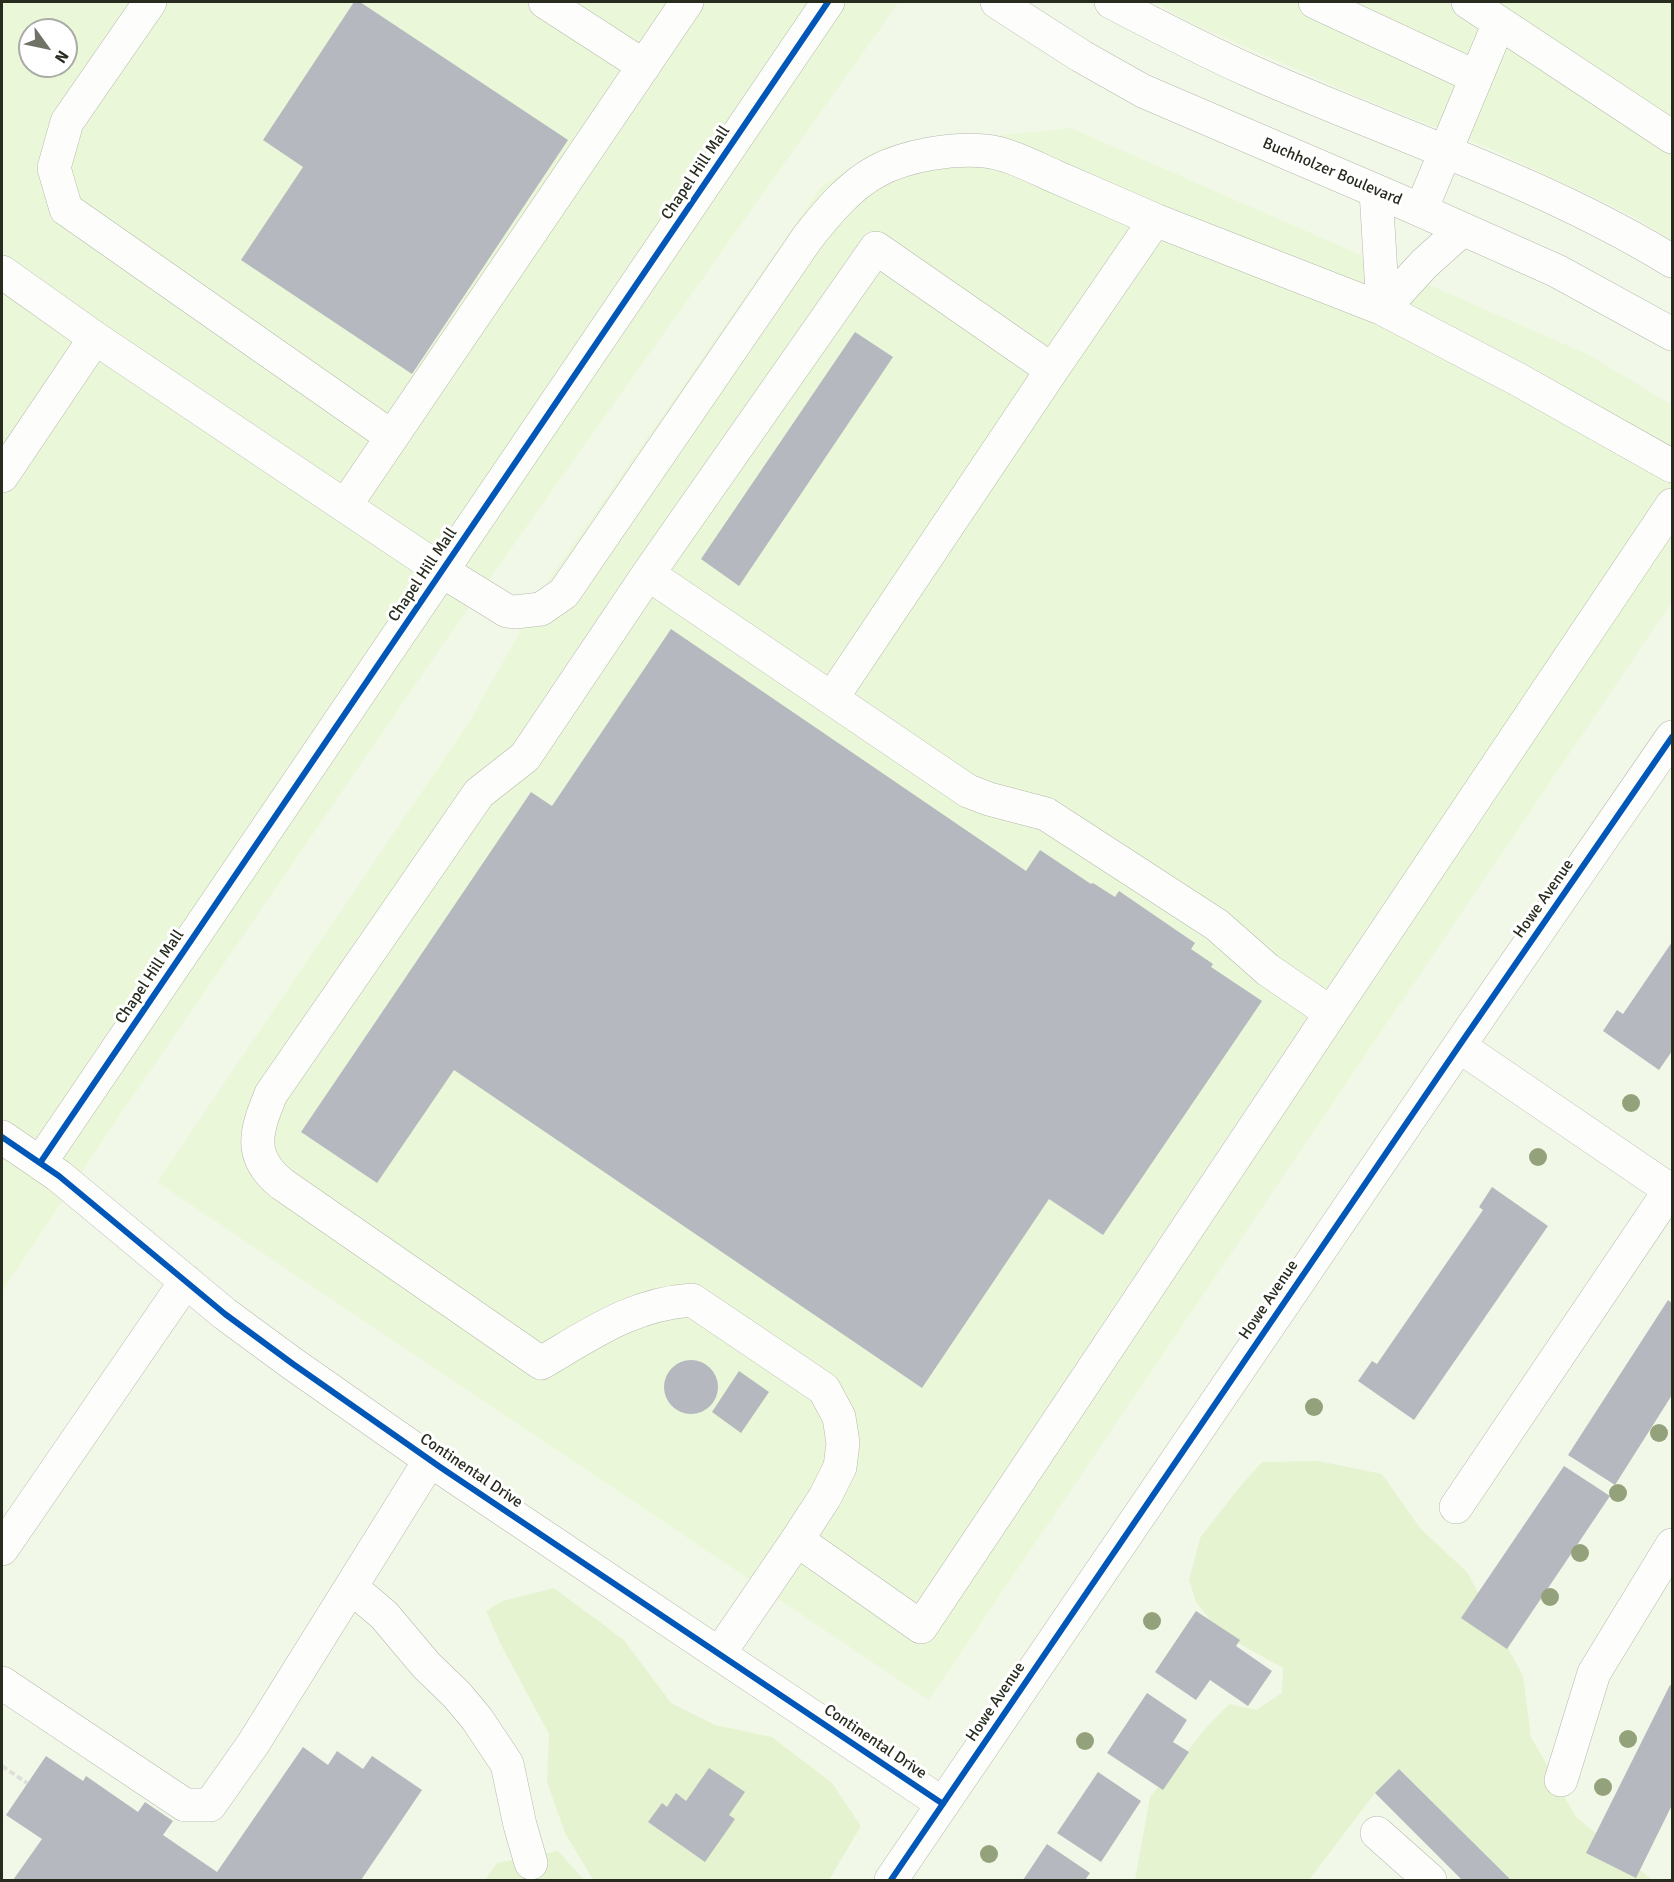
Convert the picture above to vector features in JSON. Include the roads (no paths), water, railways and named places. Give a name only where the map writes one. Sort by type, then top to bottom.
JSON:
[{"type":"street","points":[[150,2],[67,123],[54,168],[66,209],[392,437]]},
{"type":"street","points":[[545,2],[644,66]]},
{"type":"street","points":[[345,506],[687,2]]},
{"type":"street","name":"Chapel Hill Mall","points":[[40,1163],[828,2]]},
{"type":"street","name":"Buchholzer Boulevard","points":[[997,2],[1081,56],[1143,91],[1557,271],[1672,334]]},
{"type":"street","points":[[1112,2],[1251,71],[1445,151],[1595,218],[1632,236],[1672,261]]},
{"type":"street","points":[[1315,2],[1476,77]]},
{"type":"street","points":[[1468,2],[1672,137]]},
{"type":"street","points":[[1420,210],[1500,23]]},
{"type":"street","points":[[442,571],[507,611],[541,609],[564,593],[808,237],[830,210],[852,189],[877,171],[915,158],[947,151],[987,151],[1026,163],[1155,220],[1383,309],[1519,380],[1672,466]]},
{"type":"street","points":[[1376,191],[1383,309]]},
{"type":"street","points":[[832,698],[1155,220]]},
{"type":"street","points":[[1383,309],[1424,264],[1463,229]]},
{"type":"street","points":[[719,1654],[825,1497],[840,1467],[843,1443],[839,1417],[824,1389],[692,1300],[667,1302],[609,1322],[542,1363],[268,1173],[260,1157],[256,1137],[261,1117],[271,1094],[479,794],[525,757],[648,574],[876,248],[1052,370]]},
{"type":"street","name":"Chapel Hill Mall","points":[[2,272],[95,338],[442,571]]},
{"type":"street","points":[[2,476],[95,338]]},
{"type":"street","points":[[797,1540],[921,1627],[1672,505]]},
{"type":"street","points":[[648,574],[968,791],[1046,814],[1218,925],[1268,970],[1331,1013]]},
{"type":"street","name":"Howe Avenue","points":[[891,1881],[1672,737]]},
{"type":"street","points":[[1456,1507],[1671,1187],[1459,1046]]},
{"type":"street","name":"Continental Drive","points":[[2,1137],[59,1176],[186,1281],[293,1364],[430,1460],[943,1804]]},
{"type":"street","points":[[2,1550],[186,1281]]},
{"type":"street","points":[[2,1683],[185,1805],[210,1804],[253,1744],[430,1460]]},
{"type":"street","points":[[1561,1780],[1594,1673],[1672,1545]]},
{"type":"street","points":[[352,1588],[384,1615],[426,1665],[457,1695],[477,1719],[507,1764],[531,1863]]},
{"type":"street","points":[[1377,1833],[1430,1881]]}]
